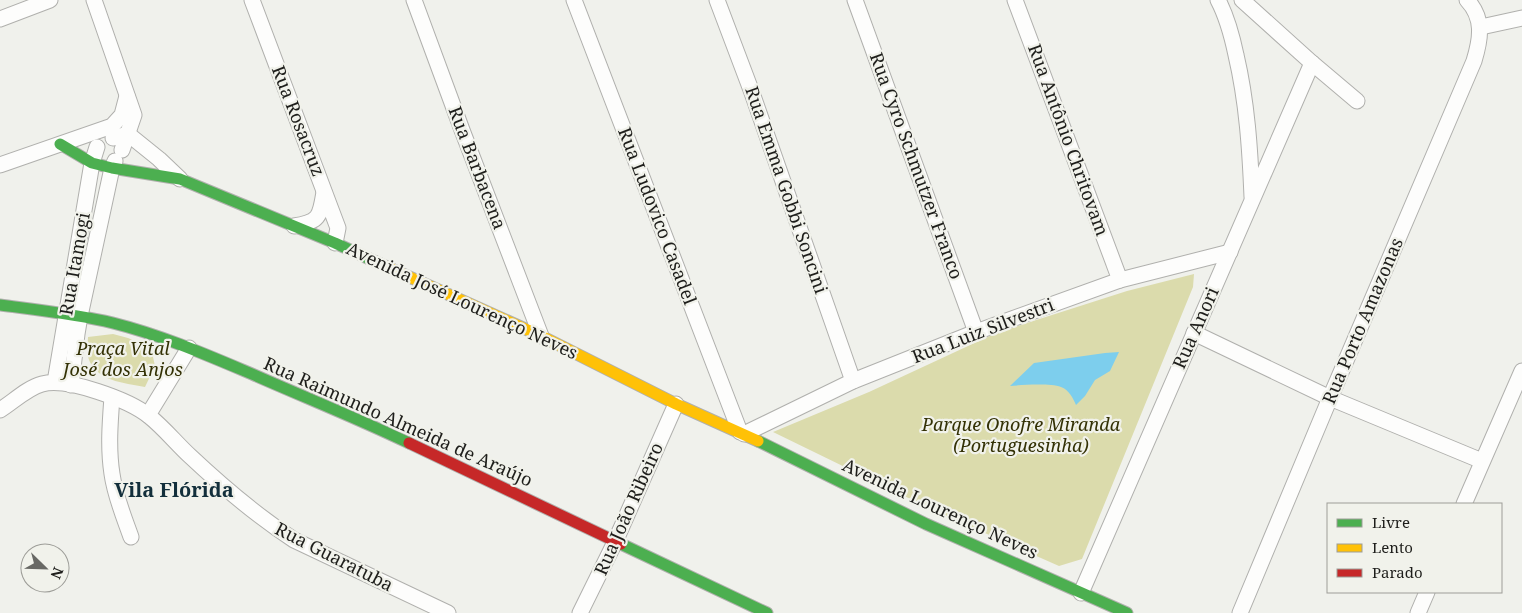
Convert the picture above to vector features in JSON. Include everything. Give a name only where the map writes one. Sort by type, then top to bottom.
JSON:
[{"type":"street","points":[[0,19],[50,0]]},
{"type":"street","name":"Rua Itamogi","points":[[54,382],[118,150],[134,115],[94,0]]},
{"type":"street","name":"Rua Rosacruz","points":[[252,0],[338,228],[335,244]]},
{"type":"street","name":"Rua Barbacena","points":[[414,0],[458,121],[541,336]]},
{"type":"street","name":"Rua Ludovico Casadel","points":[[574,0],[742,433]]},
{"type":"street","name":"Rua Emma Gobbi Soncini","points":[[717,0],[751,90],[853,381]]},
{"type":"street","name":"Rua Cyro Schmutzer Franco","points":[[855,0],[976,332]]},
{"type":"street","name":"Rua Antônio Chritovam","points":[[1015,0],[1120,280]]},
{"type":"street","points":[[1218,0],[1230,29],[1241,76],[1250,140],[1252,200]]},
{"type":"street","points":[[1242,0],[1358,102]]},
{"type":"street","points":[[1467,0],[1473,6],[1481,27],[1522,18]]},
{"type":"street","name":"Rua Porto Amazonas","points":[[1240,613],[1474,60],[1480,43],[1481,27]]},
{"type":"street","name":"Rua Anori","points":[[1081,593],[1312,63]]},
{"type":"street","points":[[0,165],[112,126],[122,115],[127,95]]},
{"type":"street","points":[[105,138],[118,150],[108,162],[98,155],[99,143],[105,138]]},
{"type":"street","name":"Avenida José Lourenço Neves","points":[[60,144],[92,163],[118,150],[159,159],[180,179]]},
{"type":"street","name":"Rua Itamogi","points":[[71,385],[73,315],[92,163],[98,147]]},
{"type":"street","name":"Avenida José Lourenço Neves","points":[[118,150],[180,179],[294,226],[541,336],[676,404],[742,433]]},
{"type":"street","points":[[294,226],[314,221],[322,205],[324,192]]},
{"type":"street","name":"Rua Luiz Silvestri","points":[[742,433],[853,381],[976,332],[1120,280],[1230,252]]},
{"type":"street","name":"Rua Raimundo Almeida de Araújo","points":[[0,305],[73,315],[114,324],[151,334],[189,348],[369,424],[767,613]]},
{"type":"street","points":[[1194,333],[1330,398],[1482,461]]},
{"type":"street","points":[[148,415],[189,348]]},
{"type":"street","points":[[1464,503],[1522,371]]},
{"type":"street","name":"Rua Guaratuba","points":[[0,410],[40,384],[54,382],[112,397],[148,415],[197,462],[271,525],[294,540],[448,613]]},
{"type":"street","points":[[112,397],[109,426],[112,476],[131,537]]},
{"type":"street","name":"Rua João Ribeiro","points":[[580,613],[615,542],[676,404]]},
{"type":"street","name":"Avenida Lourenço Neves","points":[[742,433],[926,524],[1126,613]]},
{"type":"street","points":[[1418,613],[1427,593]]},
{"type":"green space","name":"Parque Onofre Miranda (Portuguesinha)","points":[[1194,274],[1193,287],[1082,559],[1059,566],[933,510],[773,432],[869,392],[996,333],[1127,291]]},
{"type":"green space","name":"Praça Vital José dos Anjos","points":[[113,334],[151,348],[155,366],[145,387],[111,379],[97,371],[92,365],[87,355],[88,337]]},
{"type":"water","points":[[1119,352],[1110,371],[1095,380],[1085,396],[1076,405],[1068,392],[1061,387],[1043,385],[1010,386],[1034,363]]},
{"type":"traffic: fast","points":[[60,144],[92,163],[180,179],[335,243],[376,262]]},
{"type":"traffic: fast","points":[[0,305],[85,317],[149,333],[235,367],[409,443]]},
{"type":"traffic: fast","points":[[758,441],[926,524],[1127,613]]},
{"type":"traffic: fast","points":[[621,544],[767,613]]},
{"type":"traffic: slow","points":[[376,262],[541,336],[676,404],[758,441]]},
{"type":"traffic: jam","points":[[409,443],[621,544]]},
{"type":"district","name":"Vila Flórida","points":[[174,490]]}]
